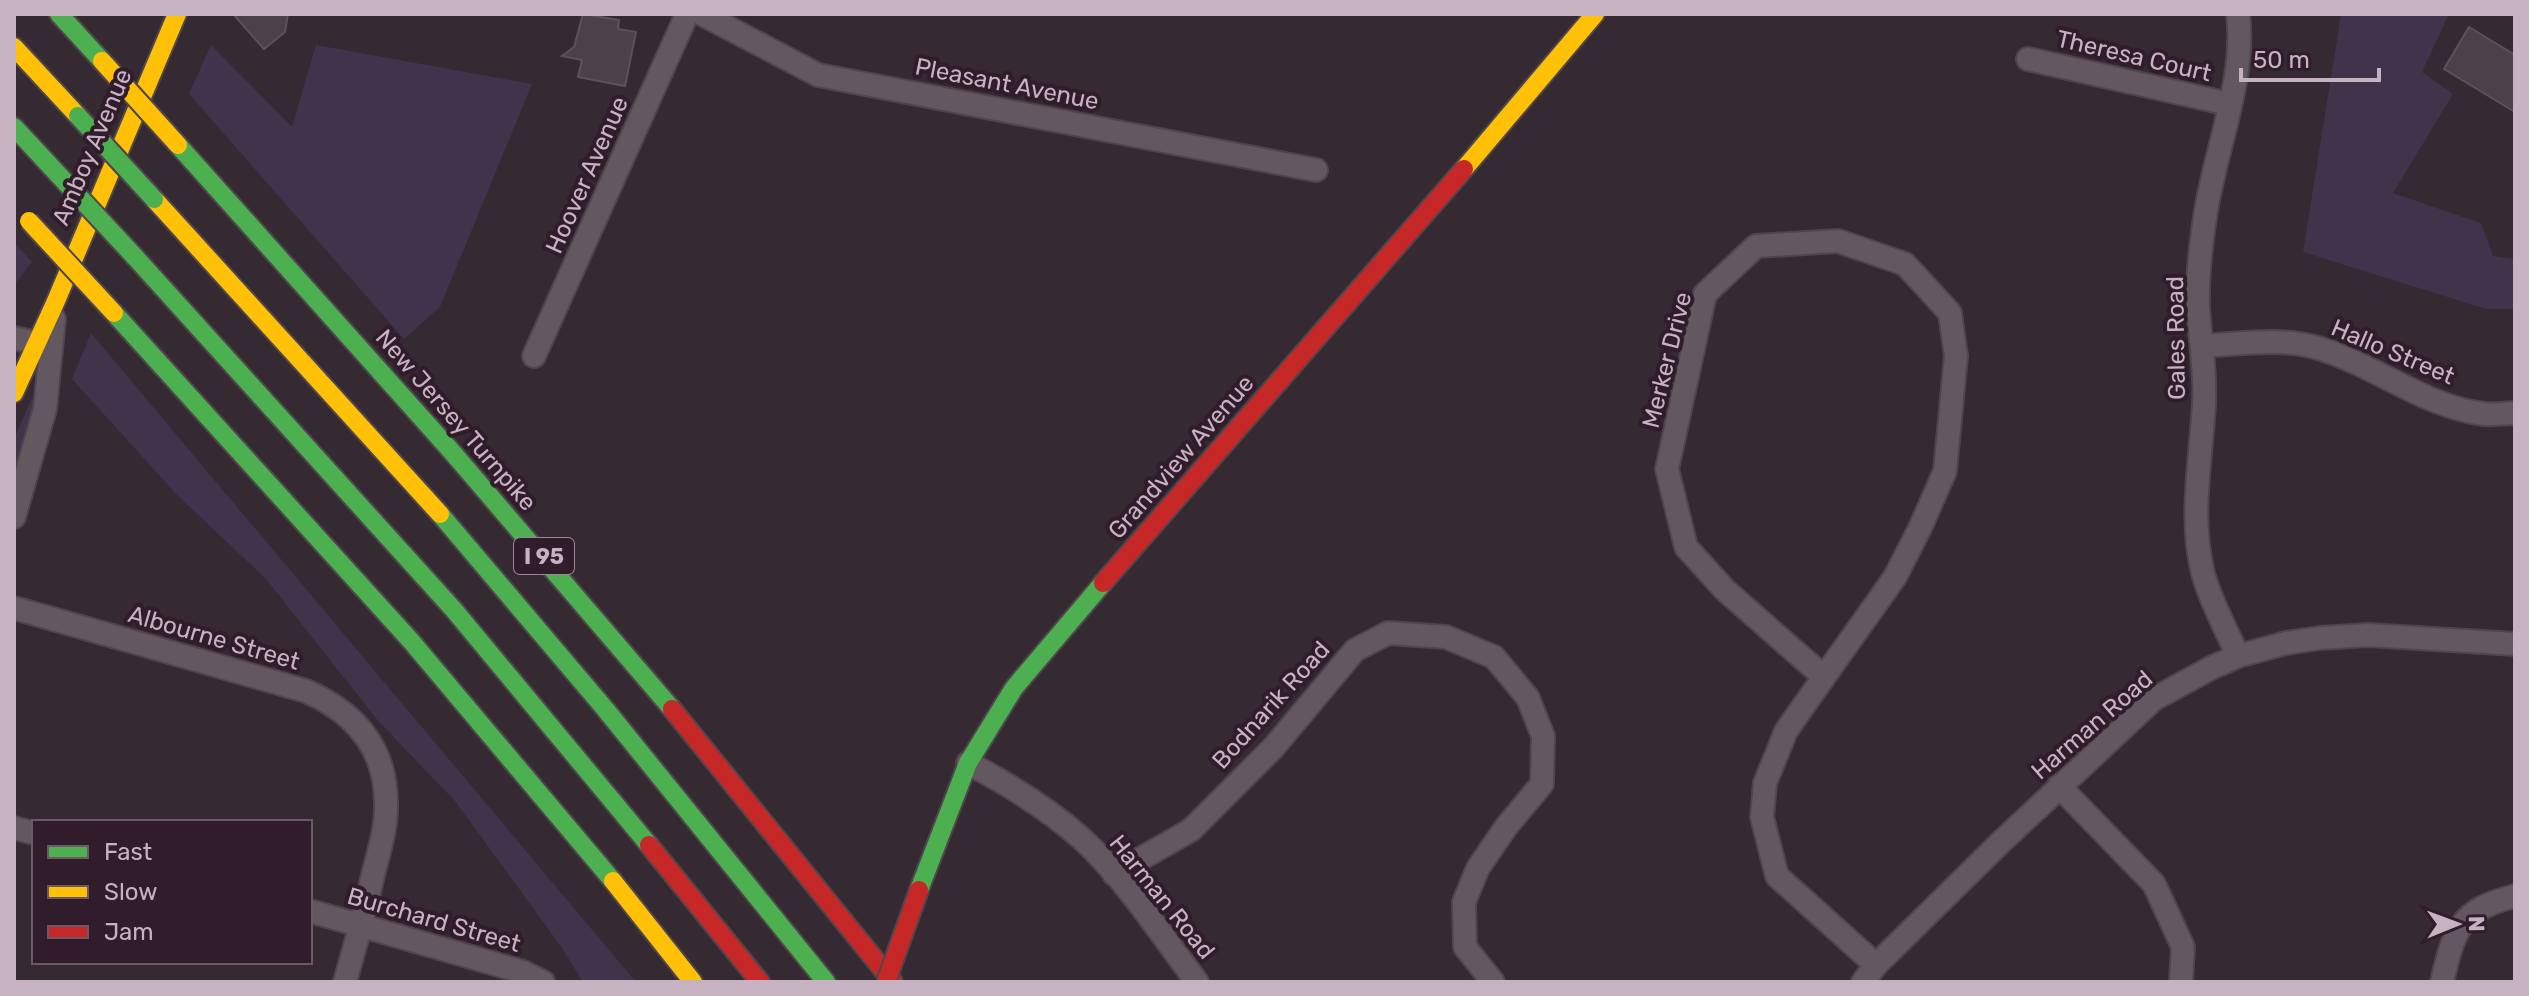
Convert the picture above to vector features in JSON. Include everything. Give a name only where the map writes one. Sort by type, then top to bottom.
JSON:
[{"type":"main road","name":"New Jersey Turnpike","points":[[59,14],[417,410],[607,629],[788,847],[893,982]]},
{"type":"main road","name":"Amboy Avenue","points":[[14,393],[177,14]]},
{"type":"main road","name":"Grandview Avenue","points":[[886,982],[968,763],[993,719],[1030,667],[1595,14]]},
{"type":"main road","name":"I 95","points":[[14,47],[378,444],[494,577],[616,722],[826,982]]},
{"type":"main road","points":[[14,127],[454,610],[760,982]]},
{"type":"main road","points":[[14,204],[298,512],[416,646],[693,982]]},
{"type":"street","name":"Hoover Avenue","points":[[534,356],[687,14]]},
{"type":"street","name":"Pleasant Avenue","points":[[702,14],[818,75],[1316,170]]},
{"type":"street","name":"Gales Road","points":[[2238,14],[2240,27],[2236,68],[2206,209],[2203,238],[2198,304],[2205,401],[2197,481],[2197,524],[2203,573],[2238,656]]},
{"type":"street","name":"Theresa Court","points":[[2028,59],[2229,104]]},
{"type":"street","name":"Merker Drive","points":[[1824,677],[1725,590],[1686,547],[1667,469],[1705,294],[1756,246],[1838,241],[1851,245],[1905,264],[1950,313],[1956,356],[1945,471],[1895,577],[1786,731],[1765,783],[1762,817],[1777,876],[1870,973]]},
{"type":"street","name":"Amboy Avenue","points":[[14,517],[45,409],[56,301]]},
{"type":"street","points":[[14,338],[37,343]]},
{"type":"street","name":"Hallo Street","points":[[2202,346],[2290,343],[2316,347],[2350,359],[2447,404],[2484,414],[2515,413]]},
{"type":"street","name":"Albourne Street","points":[[14,608],[306,691],[328,700],[348,714],[376,753],[384,777],[386,802],[361,926]]},
{"type":"street","name":"Bodnarik Road","points":[[1114,874],[1191,830],[1274,747],[1355,650],[1388,633],[1446,637],[1494,657],[1528,698],[1543,736],[1542,784],[1506,827],[1478,868],[1464,902],[1465,947],[1493,982]]},
{"type":"street","name":"Harman Road","points":[[1870,973],[2059,786],[2154,699],[2238,656],[2309,639],[2368,635],[2515,644]]},
{"type":"street","name":"Harman Road","points":[[968,763],[1037,803],[1082,838],[1114,874],[1197,982]]},
{"type":"street","points":[[2059,786],[2154,884],[2183,947],[2181,982]]},
{"type":"street","points":[[2442,982],[2451,944],[2461,925],[2486,903],[2515,896]]},
{"type":"street","name":"Burchard Street","points":[[312,912],[523,972],[543,982]]},
{"type":"street","points":[[345,982],[361,926]]},
{"type":"shaded area","points":[[2341,14],[2449,14],[2422,72],[2453,94],[2393,193],[2481,223],[2493,256],[2515,259],[2515,309],[2486,309],[2303,252]]},
{"type":"shaded area","points":[[211,45],[292,127],[316,45],[532,84],[440,307],[404,339],[189,94]]},
{"type":"shaded area","points":[[14,242],[32,262],[14,285]]},
{"type":"shaded area","points":[[91,333],[636,982],[583,982],[562,948],[455,801],[379,722],[266,579],[177,495],[72,379]]},
{"type":"shaded area","points":[[34,399],[37,400],[14,491],[14,439]]},
{"type":"building","points":[[233,14],[288,14],[285,32],[264,49]]},
{"type":"building","points":[[583,14],[619,20],[618,29],[636,32],[625,86],[578,77],[582,60],[562,56],[574,47]]},
{"type":"building","points":[[2469,27],[2515,55],[2515,112],[2444,69]]},
{"type":"traffic: fast","points":[[59,14],[102,61]]},
{"type":"traffic: fast","points":[[78,116],[154,199]]},
{"type":"traffic: fast","points":[[14,127],[54,170]]},
{"type":"traffic: fast","points":[[178,145],[453,453],[672,709]]},
{"type":"traffic: fast","points":[[54,170],[135,257]]},
{"type":"traffic: fast","points":[[135,257],[454,610],[649,845]]},
{"type":"traffic: fast","points":[[114,313],[411,641],[613,881]]},
{"type":"traffic: fast","points":[[440,514],[606,710],[826,982]]},
{"type":"traffic: fast","points":[[919,890],[968,763],[1014,688],[1103,583]]},
{"type":"traffic: slow","points":[[14,393],[177,14]]},
{"type":"traffic: slow","points":[[1464,169],[1595,14]]},
{"type":"traffic: slow","points":[[14,47],[78,116]]},
{"type":"traffic: slow","points":[[102,61],[178,145]]},
{"type":"traffic: slow","points":[[154,199],[440,514]]},
{"type":"traffic: slow","points":[[29,221],[114,313]]},
{"type":"traffic: slow","points":[[613,881],[693,982]]},
{"type":"traffic: jam","points":[[1103,583],[1464,169]]},
{"type":"traffic: jam","points":[[672,709],[893,982]]},
{"type":"traffic: jam","points":[[649,845],[760,982]]},
{"type":"traffic: jam","points":[[886,982],[919,890]]}]
